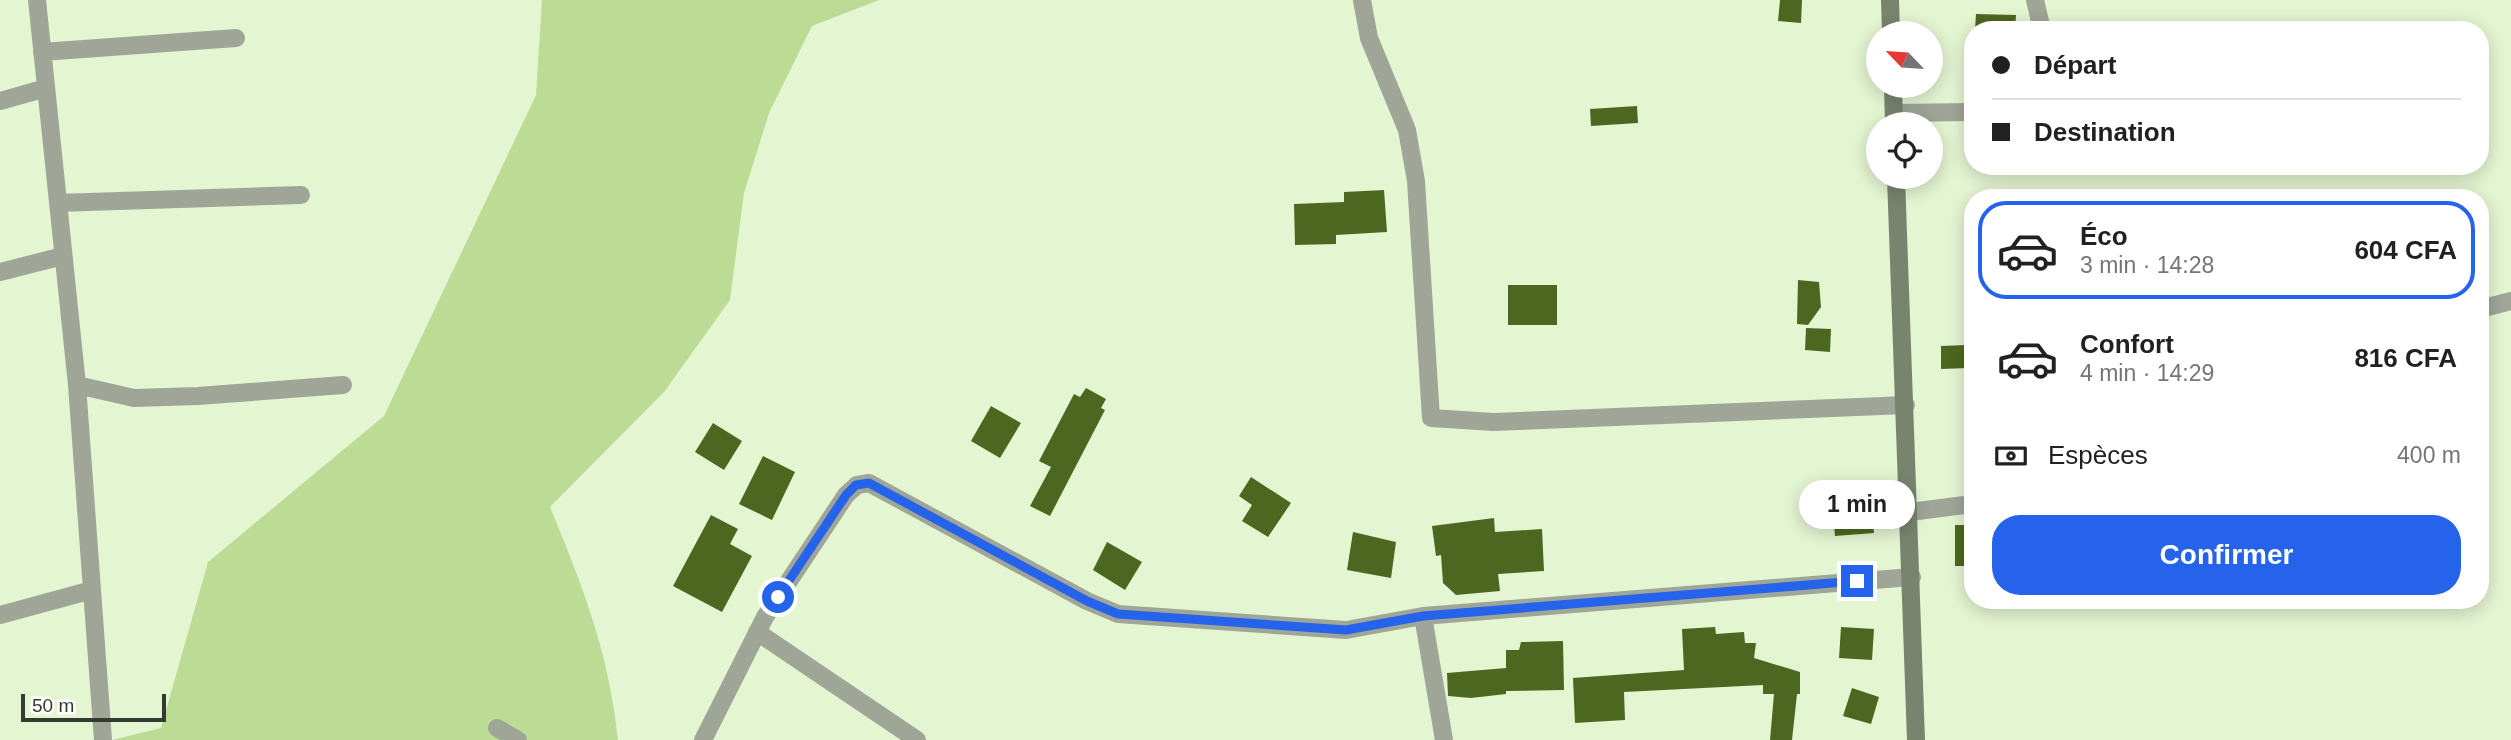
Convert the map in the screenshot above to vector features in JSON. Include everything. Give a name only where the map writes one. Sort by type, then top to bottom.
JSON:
[{"type":"street","points":[[37,0],[77,384],[103,740]]},
{"type":"street","points":[[1362,0],[1369,38],[1407,130],[1416,181],[1431,418],[1493,422],[1906,405]]},
{"type":"street","points":[[1890,0],[1891,21]]},
{"type":"street","points":[[2035,0],[2040,21]]},
{"type":"street","points":[[42,52],[236,38]]},
{"type":"street","points":[[0,101],[46,88]]},
{"type":"street","points":[[1943,114],[1964,113]]},
{"type":"street","points":[[1897,189],[1916,740]]},
{"type":"street","points":[[58,203],[301,195]]},
{"type":"street","points":[[0,272],[63,256]]},
{"type":"street","points":[[2489,307],[2511,301]]},
{"type":"street","points":[[77,384],[134,398],[198,397],[343,386]]},
{"type":"street","points":[[703,740],[757,632],[846,495],[856,485],[869,483],[1087,601],[1118,614],[1346,630],[1423,616],[1912,577]]},
{"type":"street","points":[[1910,512],[1964,504]]},
{"type":"street","points":[[0,615],[92,590]]},
{"type":"street","points":[[1423,616],[1444,740]]},
{"type":"street","points":[[757,632],[917,740]]},
{"type":"street","points":[[497,728],[518,740]]},
{"type":"green space","points":[[542,0],[879,0],[812,26],[769,113],[744,193],[730,300],[664,392],[550,507],[593,621],[608,678],[618,740],[112,740],[161,728],[208,562],[384,416],[536,95]]},
{"type":"building","points":[[1780,0],[1802,0],[1801,23],[1778,21]]},
{"type":"building","points":[[1976,14],[2016,15],[2016,21],[1976,21]]},
{"type":"building","points":[[1637,106],[1638,123],[1591,126],[1590,109]]},
{"type":"building","points":[[1384,190],[1387,232],[1336,235],[1336,244],[1295,245],[1294,204],[1344,202],[1344,192]]},
{"type":"building","points":[[1798,280],[1819,282],[1821,307],[1808,325],[1797,324]]},
{"type":"building","points":[[1508,285],[1557,285],[1557,325],[1508,325]]},
{"type":"building","points":[[1806,328],[1831,329],[1830,352],[1805,350]]},
{"type":"building","points":[[1964,345],[1964,368],[1941,369],[1941,346]]},
{"type":"building","points":[[1086,388],[1106,399],[1101,408],[1105,410],[1050,516],[1030,506],[1051,467],[1039,461],[1074,394],[1080,397]]},
{"type":"building","points":[[991,406],[1021,423],[1000,458],[971,441]]},
{"type":"building","points":[[713,423],[742,441],[724,470],[695,452]]},
{"type":"building","points":[[763,456],[795,472],[772,520],[739,504]]},
{"type":"building","points":[[1251,477],[1291,503],[1268,537],[1242,521],[1252,505],[1239,496]]},
{"type":"building","points":[[1870,486],[1874,533],[1835,536],[1831,489]]},
{"type":"building","points":[[711,515],[738,529],[730,544],[752,556],[722,612],[673,586]]},
{"type":"building","points":[[1494,518],[1495,532],[1542,529],[1544,571],[1498,574],[1500,591],[1456,595],[1443,583],[1441,555],[1436,556],[1432,526]]},
{"type":"building","points":[[1955,525],[1964,525],[1964,566],[1955,566]]},
{"type":"building","points":[[1353,532],[1396,542],[1391,578],[1347,570]]},
{"type":"building","points":[[1107,542],[1142,562],[1125,590],[1093,570]]},
{"type":"building","points":[[1715,627],[1716,634],[1744,632],[1745,643],[1756,643],[1754,658],[1800,672],[1800,694],[1797,694],[1792,740],[1770,740],[1774,694],[1763,694],[1763,685],[1624,692],[1625,720],[1575,723],[1573,678],[1684,670],[1682,629]]},
{"type":"building","points":[[1841,627],[1874,629],[1872,660],[1839,658]]},
{"type":"building","points":[[1563,641],[1564,690],[1506,691],[1506,694],[1471,698],[1448,696],[1447,673],[1506,668],[1506,650],[1519,650],[1521,642]]},
{"type":"building","points":[[1852,688],[1879,697],[1871,724],[1843,716]]},
{"type":"route","points":[[778,597],[846,495],[856,485],[869,483],[1087,601],[1118,614],[1150,614],[1248,625],[1346,630],[1423,616],[1857,581]]}]
